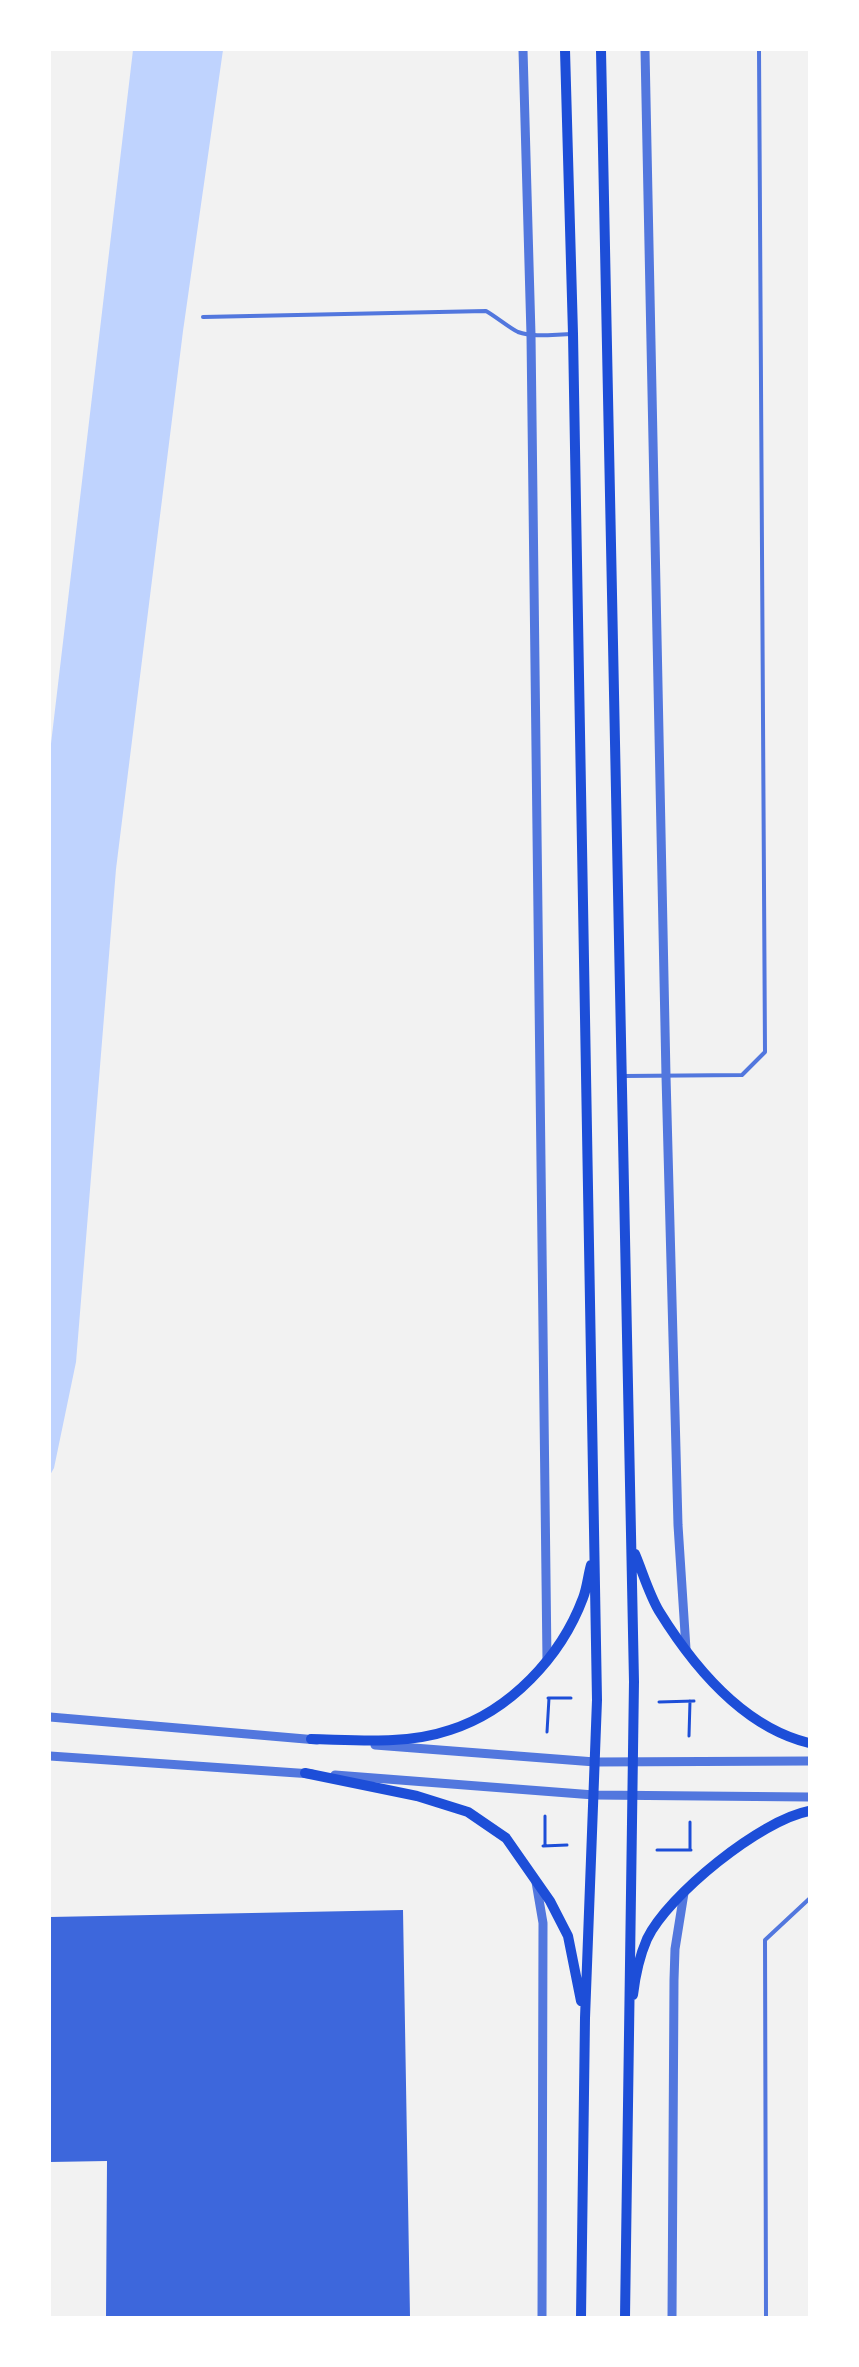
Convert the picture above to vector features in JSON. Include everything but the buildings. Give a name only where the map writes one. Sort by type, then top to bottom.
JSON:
[{"type":"main road","points":[[565,50],[573,334],[595,1546],[595,1762],[585,2018],[581,2317]]},
{"type":"main road","points":[[601,50],[621,1076],[633,1549],[633,1795],[627,2048],[625,2317]]},
{"type":"main road","points":[[311,1739],[397,1740],[450,1731],[482,1717],[519,1691],[547,1660],[564,1636],[583,1598],[595,1546]]},
{"type":"main road","points":[[633,1549],[658,1609],[686,1649],[718,1688],[744,1712],[798,1741],[809,1743]]},
{"type":"main road","points":[[304,1773],[417,1796],[468,1812],[506,1838],[550,1901],[568,1936],[585,2018]]},
{"type":"main road","points":[[627,2048],[634,1988],[647,1939],[665,1914],[684,1893],[719,1862],[759,1832],[797,1813],[809,1811]]},
{"type":"street","points":[[523,50],[531,335],[547,1660]]},
{"type":"street","points":[[645,50],[666,1076],[678,1525],[686,1649]]},
{"type":"street","points":[[50,1717],[595,1762],[809,1761]]},
{"type":"street","points":[[50,1756],[594,1795],[809,1797]]},
{"type":"street","points":[[536,1880],[543,1923],[542,2317]]},
{"type":"street","points":[[672,2317],[674,1980],[675,1949],[684,1893]]},
{"type":"lane","points":[[621,1076],[742,1075],[765,1052],[759,50]]},
{"type":"lane","points":[[203,316],[486,311],[503,320],[516,332],[531,335],[573,334]]},
{"type":"lane","points":[[766,2317],[765,1940],[809,1899]]},
{"type":"path","points":[[547,1732],[549,1698]]},
{"type":"path","points":[[542,1699],[572,1698]]},
{"type":"path","points":[[689,1742],[690,1701]]},
{"type":"path","points":[[659,1702],[697,1701]]},
{"type":"path","points":[[545,1813],[545,1846]]},
{"type":"path","points":[[690,1822],[690,1850]]},
{"type":"path","points":[[535,1846],[571,1845]]},
{"type":"path","points":[[654,1849],[698,1851]]},
{"type":"water","points":[[133,50],[223,50],[183,331],[116,869],[76,1362],[54,1468],[50,1475],[50,752]]}]
